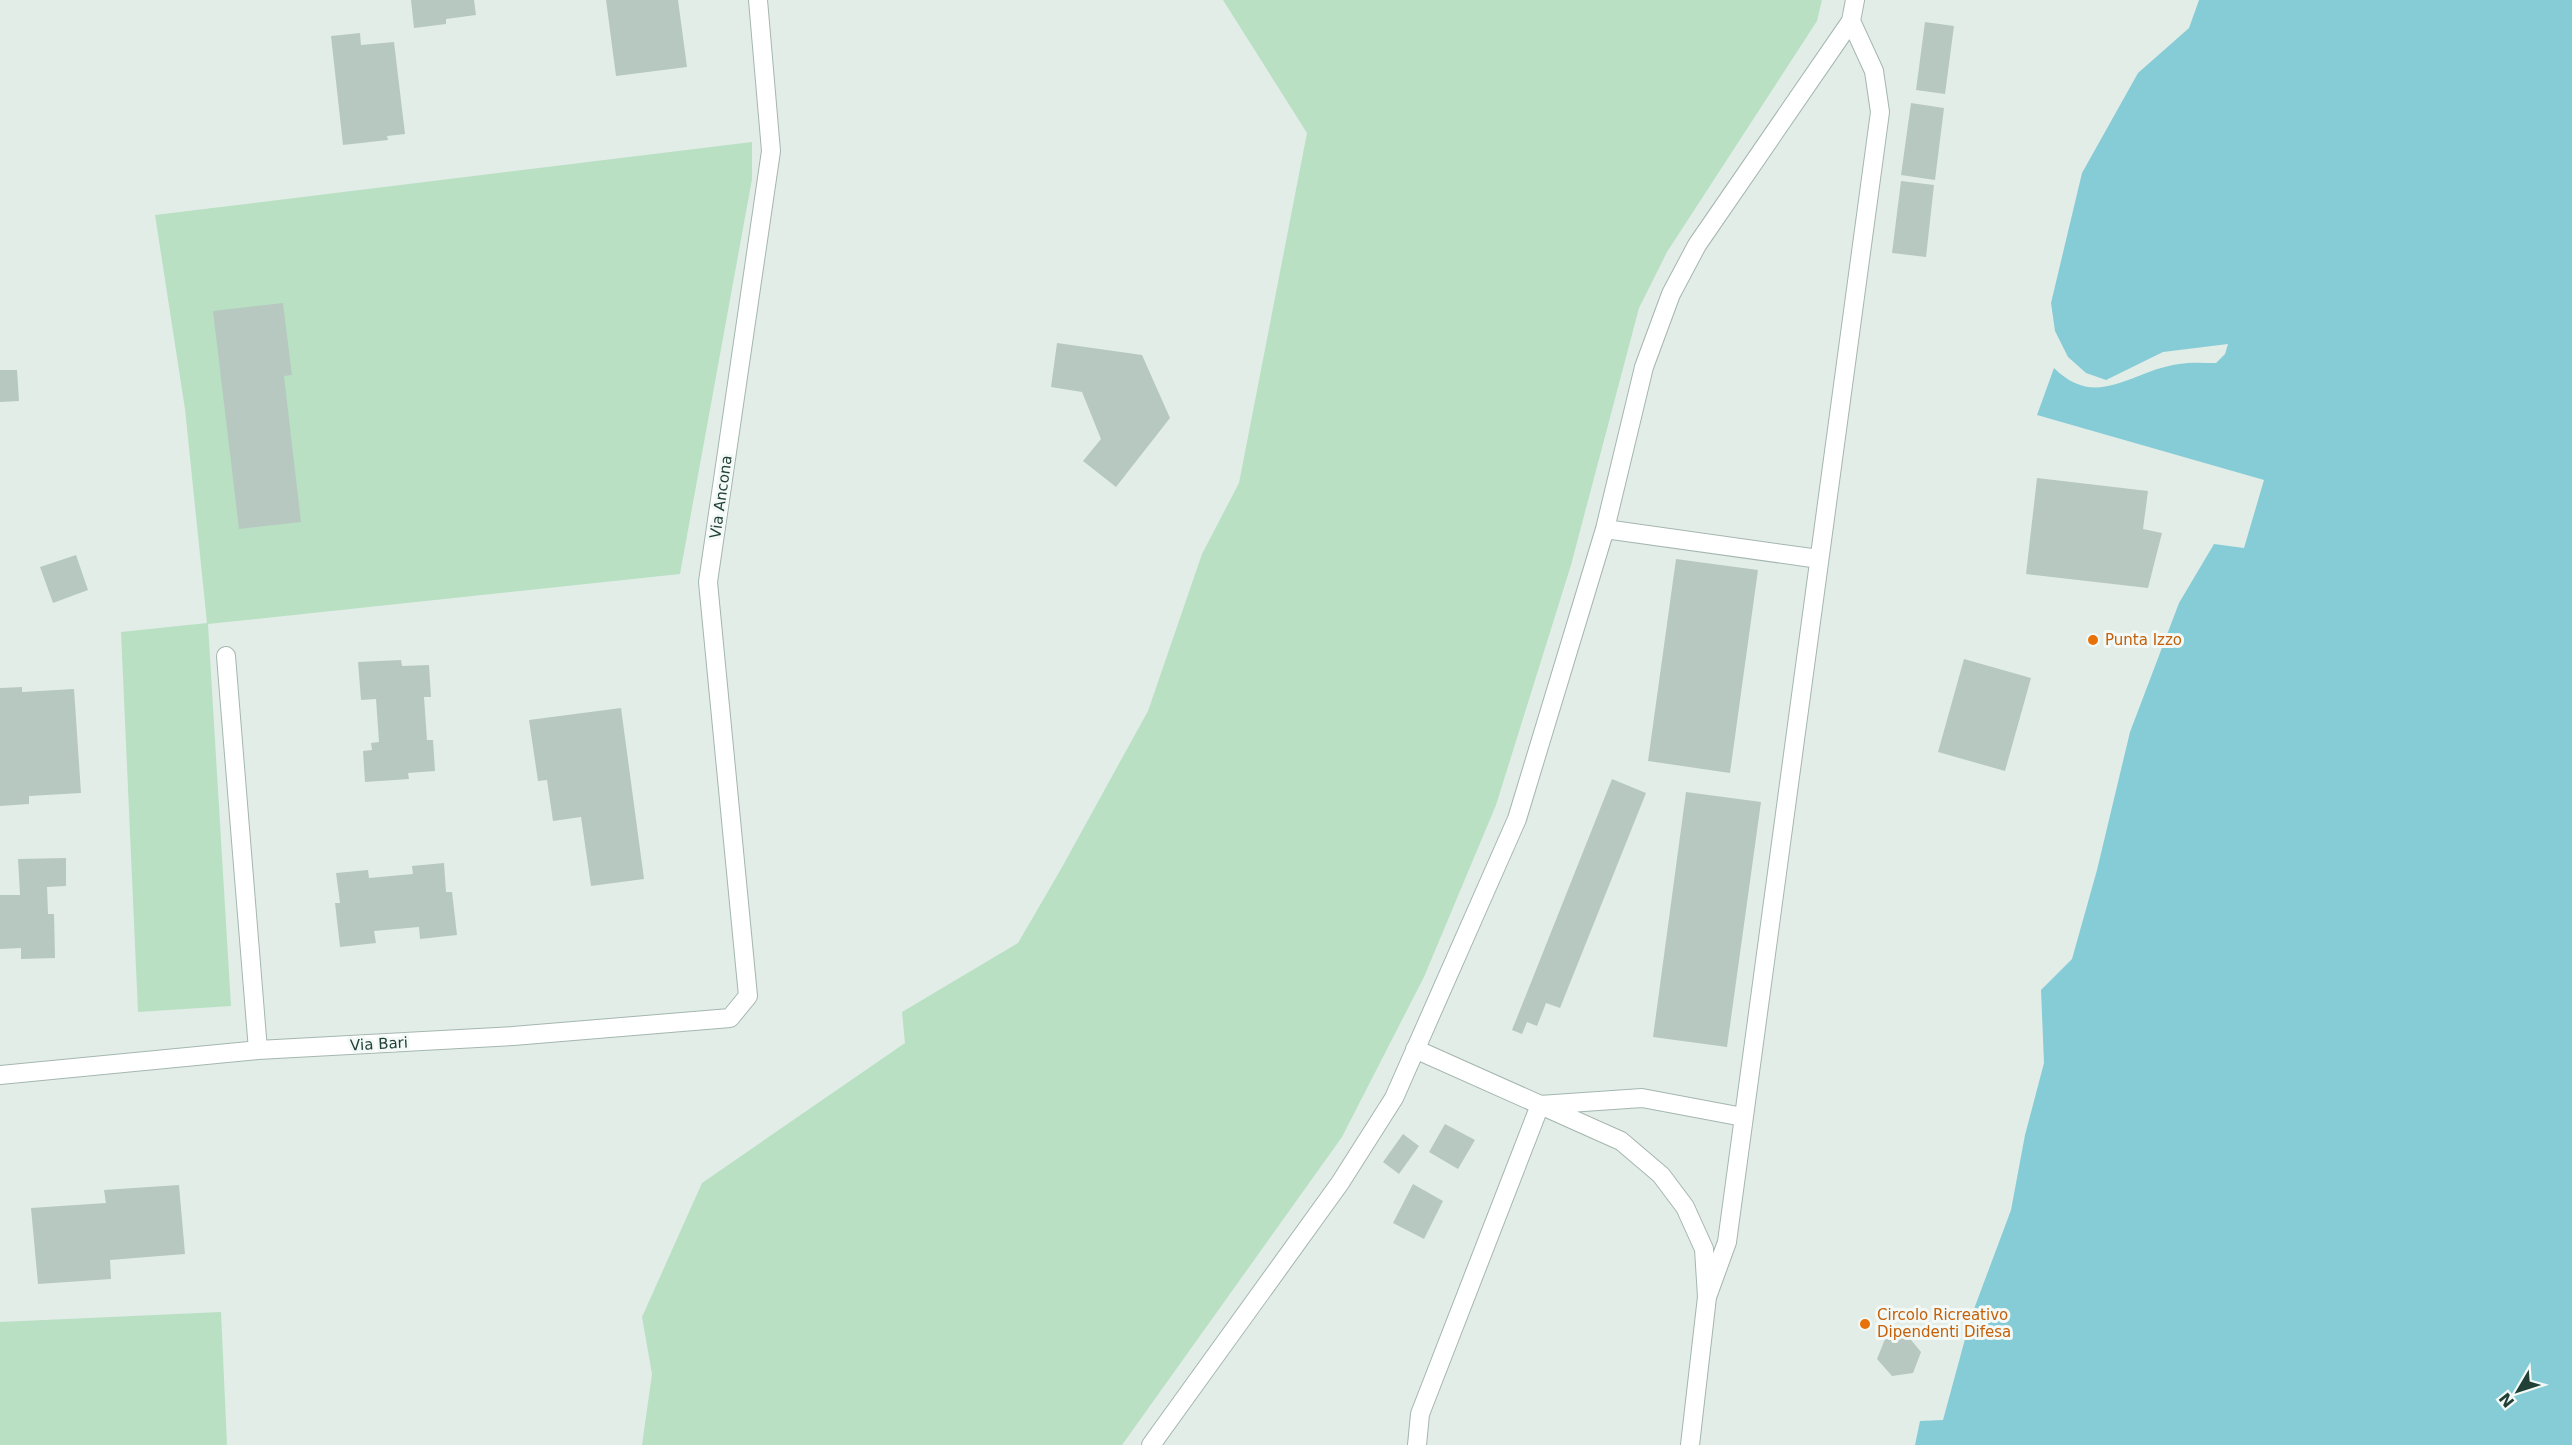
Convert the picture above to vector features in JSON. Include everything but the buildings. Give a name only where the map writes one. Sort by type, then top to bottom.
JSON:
[{"type":"street","name":"Via Ancona","points":[[748,996],[708,582],[771,151],[759,0]]},
{"type":"street","points":[[1151,1445],[1340,1183],[1394,1098],[1517,819],[1605,529],[1644,367],[1671,294],[1697,245],[1851,21],[1855,0]]},
{"type":"street","points":[[1707,1297],[1727,1242],[1880,112],[1874,71],[1851,21]]},
{"type":"street","points":[[1605,529],[1819,559]]},
{"type":"street","points":[[226,656],[258,1050]]},
{"type":"street","name":"Via Bari","points":[[0,1075],[258,1050],[513,1036],[730,1018],[748,996]]},
{"type":"street","points":[[1415,1049],[1621,1142],[1661,1175],[1684,1207],[1704,1249],[1707,1297],[1690,1445]]},
{"type":"street","points":[[1540,1105],[1642,1098],[1743,1117]]},
{"type":"street","points":[[1417,1445],[1420,1414],[1540,1105]]},
{"type":"green space","points":[[1223,0],[1822,0],[1817,21],[1667,252],[1639,308],[1571,565],[1496,805],[1424,977],[1342,1137],[1122,1445],[642,1445],[652,1374],[642,1317],[702,1183],[905,1043],[902,1012],[1018,943],[1148,711],[1202,554],[1239,483],[1307,133]]},
{"type":"green space","points":[[752,142],[752,179],[680,574],[208,624],[231,1006],[138,1012],[121,632],[207,623],[185,409],[155,215]]},
{"type":"green space","points":[[221,1312],[227,1445],[0,1445],[0,1322]]},
{"type":"water","points":[[2199,0],[2572,0],[2572,1445],[1915,1445],[1920,1421],[1943,1420],[1971,1317],[2011,1210],[2025,1135],[2044,1063],[2041,990],[2072,959],[2097,870],[2130,732],[2179,603],[2214,544],[2244,548],[2264,480],[2037,415],[2054,368],[2070,380],[2085,386],[2100,387],[2179,364],[2216,363],[2225,354],[2228,344],[2163,352],[2106,380],[2086,373],[2068,357],[2055,331],[2051,303],[2082,173],[2138,73],[2189,28]]},
{"type":"place","name":"Punta Izzo","points":[[2093,640]]},
{"type":"place","name":"Circolo Ricreativo Dipendenti Difesa","points":[[1865,1324]]}]
